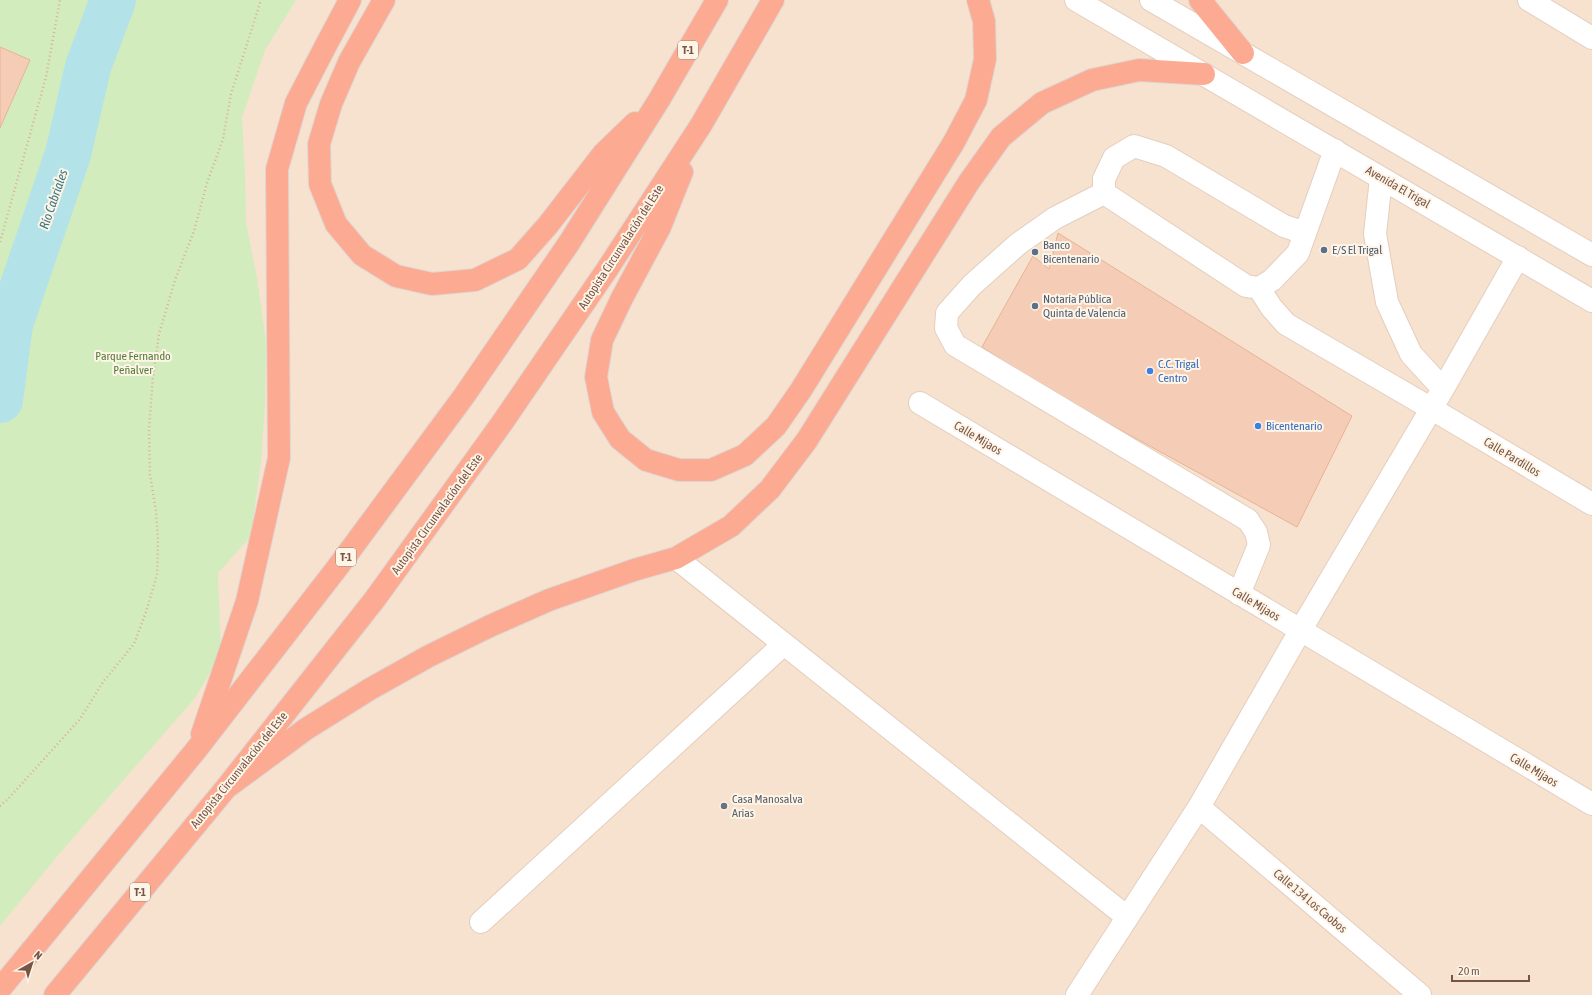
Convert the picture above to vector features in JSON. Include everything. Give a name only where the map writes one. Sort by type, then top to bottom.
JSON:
[{"type":"highway","points":[[196,750],[247,601],[279,458],[278,169],[296,103],[350,0]]},
{"type":"highway","points":[[384,0],[350,62],[331,104],[319,144],[320,184],[336,224],[340,229],[362,255],[396,276],[432,284],[475,280],[518,259],[548,225],[603,154],[659,100]]},
{"type":"highway","name":"T-1","points":[[0,989],[196,750],[337,568],[464,396],[569,243],[659,100],[716,0]]},
{"type":"highway","name":"Autopista Circunvalación del Este","points":[[55,995],[226,788],[376,599],[493,436],[608,268],[701,125],[773,0]]},
{"type":"highway","points":[[701,125],[660,227],[622,298],[602,340],[596,377],[603,412],[620,439],[646,460],[679,470],[711,470],[745,455],[776,426],[801,390],[954,142],[976,100],[985,59],[984,21],[978,0]]},
{"type":"highway","points":[[1200,0],[1243,52]]},
{"type":"highway","points":[[226,788],[306,729],[370,689],[429,656],[490,626],[549,600],[634,570],[676,558],[731,526],[770,489],[807,440],[969,182],[1001,137],[1042,103],[1092,80],[1139,70],[1204,74]]},
{"type":"street","name":"Avenida El Trigal","points":[[1076,0],[1592,301]]},
{"type":"street","points":[[1150,0],[1243,52],[1592,255]]},
{"type":"street","points":[[1529,0],[1592,38]]},
{"type":"street","points":[[1104,193],[1104,179],[1114,158],[1134,146],[1166,156],[1284,226],[1306,234]]},
{"type":"street","points":[[1104,193],[1246,286],[1259,288],[1272,280],[1298,253],[1335,150]]},
{"type":"street","points":[[1381,178],[1375,234],[1387,302],[1411,354],[1443,389]]},
{"type":"street","points":[[1104,193],[1054,218],[1018,244],[972,285],[948,313],[946,328],[955,345],[1248,520],[1256,532],[1259,545],[1240,594]]},
{"type":"street","points":[[1077,995],[1199,806],[1300,631],[1432,409],[1518,257]]},
{"type":"street","name":"Calle Pardillos","points":[[1259,288],[1270,307],[1286,324],[1592,504]]},
{"type":"street","name":"Calle Mijaos","points":[[920,403],[1592,804]]},
{"type":"street","points":[[676,558],[1127,917]]},
{"type":"street","points":[[481,922],[784,644]]},
{"type":"street","name":"Calle 134 Los Caobos","points":[[1199,806],[1420,995]]},
{"type":"path","points":[[0,242],[46,77],[60,0]]},
{"type":"path","points":[[0,806],[80,719],[103,682],[134,644],[146,612],[157,575],[158,540],[156,511],[150,475],[149,430],[153,376],[159,334],[175,280],[194,231],[207,184],[223,138],[231,94],[261,0]]},
{"type":"shaded area","points":[[0,0],[1592,0],[1592,995],[0,995]]},
{"type":"green space","name":"Parque Fernando Peñalver","points":[[0,0],[296,0],[265,50],[242,118],[246,223],[257,278],[266,341],[265,404],[261,461],[251,536],[218,573],[221,654],[195,698],[59,854],[0,926]]},
{"type":"building","points":[[0,47],[30,60],[0,128]]},
{"type":"building","name":"C.C. Trigal Centro","points":[[1058,233],[1352,416],[1297,527],[1057,395],[982,347],[1033,256],[1049,269]]},
{"type":"waterway","name":"Río Cabriales","points":[[0,400],[10,324],[68,154],[88,67],[113,0]]},
{"type":"place","name":"E/S El Trigal","points":[[1324,250]]},
{"type":"place","name":"Banco Bicentenario","points":[[1035,252]]},
{"type":"place","name":"Notaría Pública Quinta de Valencia","points":[[1035,306]]},
{"type":"place","name":"C.C. Trigal Centro","points":[[1150,371]]},
{"type":"place","name":"Bicentenario","points":[[1258,426]]},
{"type":"place","name":"Casa Manosalva Arias","points":[[724,806]]}]
